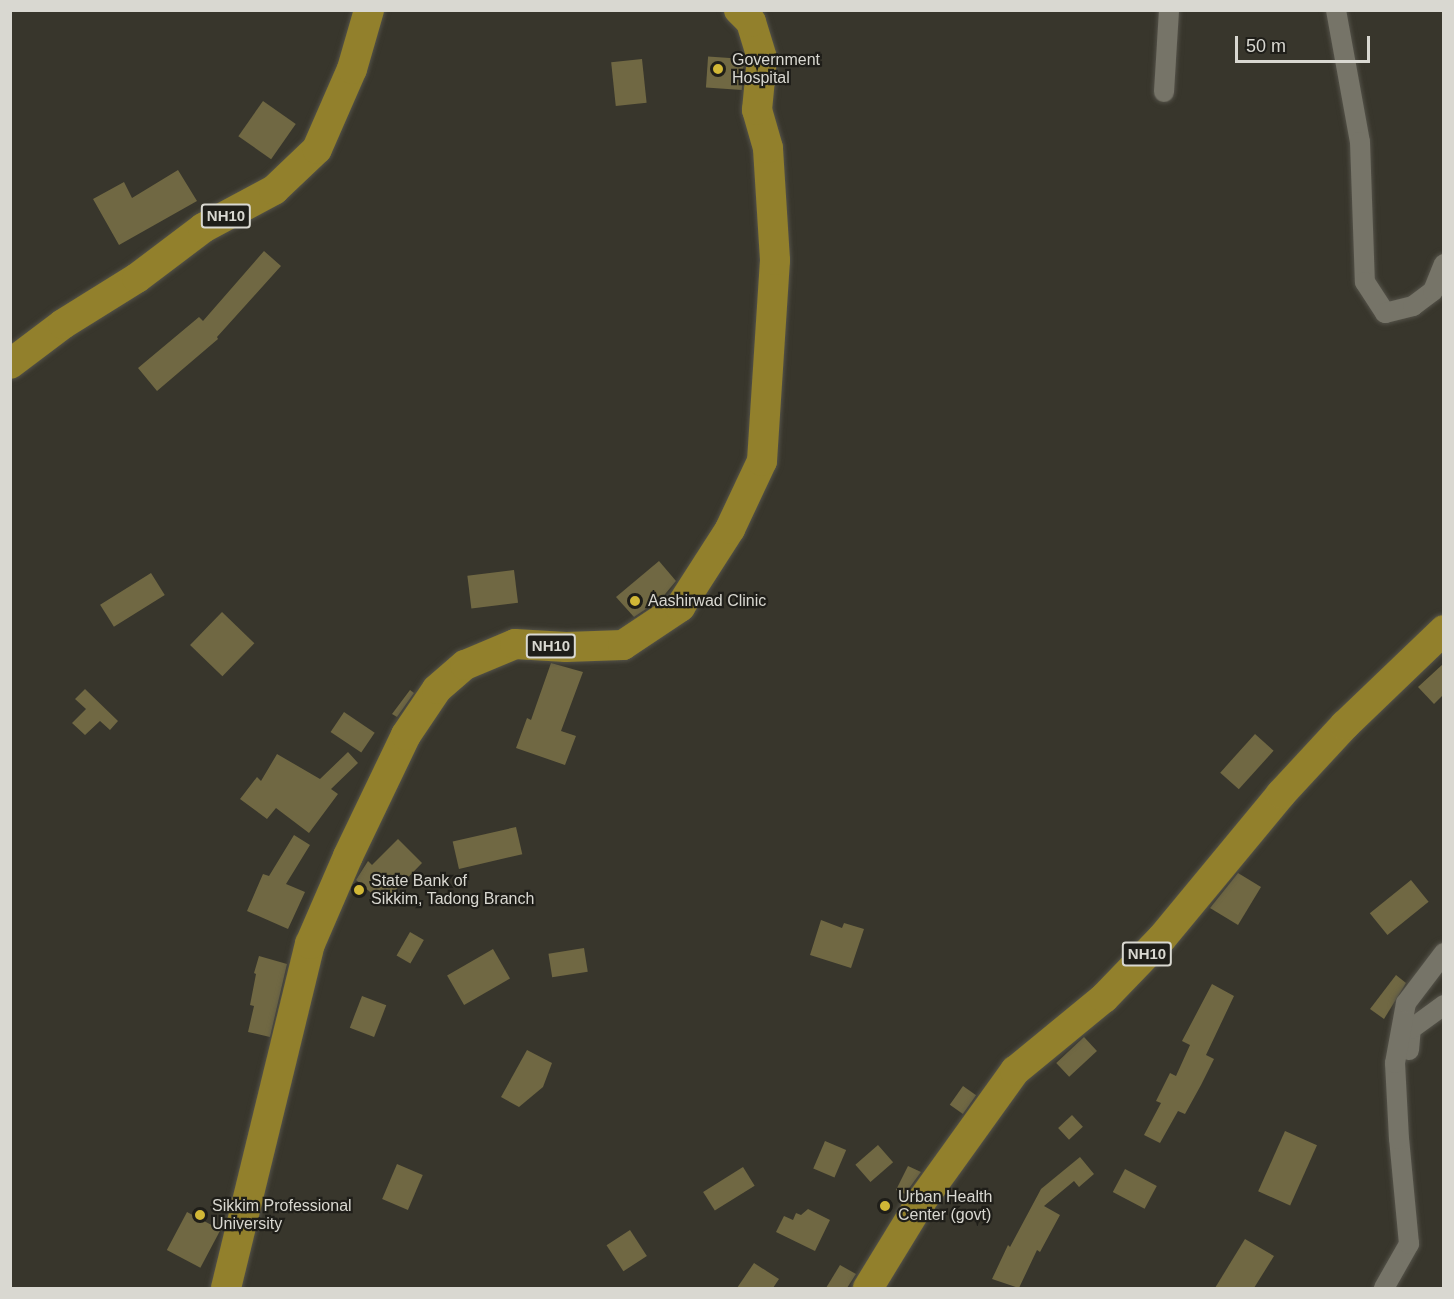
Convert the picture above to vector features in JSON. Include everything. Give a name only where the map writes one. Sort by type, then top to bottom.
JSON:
[{"type":"highway","name":"NH10","points":[[10,364],[63,324],[137,278],[203,228],[274,190],[317,149],[352,69],[369,10]]},
{"type":"highway","name":"NH10","points":[[226,1288],[310,944],[348,856],[405,735],[437,689],[465,665],[515,644],[566,647],[622,645],[680,607],[730,529],[762,460],[775,260],[768,148],[757,110],[762,58],[751,22],[739,10]]},
{"type":"highway","name":"NH10","points":[[868,1288],[920,1203],[1015,1071],[1104,998],[1162,938],[1281,794],[1345,725],[1443,630]]},
{"type":"street","points":[[1164,92],[1169,10]]},
{"type":"street","points":[[1336,10],[1360,142],[1365,282],[1385,313],[1413,306],[1433,291],[1443,264]]},
{"type":"street","points":[[1384,1288],[1409,1244],[1398,1139],[1395,1063],[1406,1003],[1443,953]]},
{"type":"street","points":[[1398,1139],[1411,1029],[1443,1005]]},
{"type":"building","points":[[708,56],[744,59],[742,90],[706,87]]},
{"type":"building","points":[[642,59],[647,103],[616,106],[611,62]]},
{"type":"building","points":[[263,101],[296,124],[271,159],[238,136]]},
{"type":"building","points":[[178,170],[197,201],[119,245],[93,199],[124,182],[132,198]]},
{"type":"building","points":[[264,251],[281,266],[217,337],[218,339],[157,391],[138,368],[199,317],[203,321]]},
{"type":"building","points":[[659,561],[676,581],[661,599],[634,617],[616,597]]},
{"type":"building","points":[[514,570],[518,603],[471,608],[467,576]]},
{"type":"building","points":[[151,573],[165,595],[114,627],[100,605]]},
{"type":"building","points":[[222,612],[254,643],[222,676],[190,645]]},
{"type":"building","points":[[551,663],[583,672],[561,731],[576,736],[565,765],[516,748],[527,718],[531,720]]},
{"type":"building","points":[[1443,664],[1443,695],[1434,704],[1418,687]]},
{"type":"building","points":[[85,689],[118,721],[110,730],[100,721],[85,735],[72,723],[86,709],[75,699]]},
{"type":"building","points":[[410,690],[414,693],[397,717],[392,714]]},
{"type":"building","points":[[344,712],[375,733],[361,753],[331,732]]},
{"type":"building","points":[[1255,734],[1274,751],[1239,789],[1220,773]]},
{"type":"building","points":[[348,752],[358,763],[331,789],[338,794],[309,833],[276,808],[267,819],[240,799],[257,777],[261,781],[277,754],[320,779]]},
{"type":"building","points":[[516,827],[522,854],[459,869],[453,842]]},
{"type":"building","points":[[294,835],[310,845],[286,884],[305,892],[288,929],[247,911],[263,874],[269,876]]},
{"type":"building","points":[[398,839],[422,863],[383,903],[356,880],[368,861],[372,865]]},
{"type":"building","points":[[1238,873],[1261,887],[1238,925],[1210,908]]},
{"type":"building","points":[[1411,880],[1429,902],[1387,935],[1370,913]]},
{"type":"building","points":[[821,920],[842,928],[844,923],[864,929],[851,968],[810,955]]},
{"type":"building","points":[[410,932],[424,940],[410,963],[396,955]]},
{"type":"building","points":[[584,948],[588,972],[552,977],[548,954]]},
{"type":"building","points":[[493,949],[510,978],[464,1005],[447,976]]},
{"type":"building","points":[[259,956],[287,964],[270,1037],[248,1032],[254,1006],[250,1005],[256,974],[254,973]]},
{"type":"building","points":[[1396,975],[1406,983],[1384,1019],[1370,1009]]},
{"type":"building","points":[[1212,984],[1234,996],[1206,1055],[1214,1059],[1185,1114],[1178,1111],[1160,1143],[1144,1135],[1161,1103],[1156,1101],[1170,1073],[1176,1076],[1190,1045],[1182,1041]]},
{"type":"building","points":[[362,996],[386,1005],[374,1037],[350,1028]]},
{"type":"building","points":[[1084,1037],[1097,1051],[1069,1077],[1056,1063]]},
{"type":"building","points":[[527,1050],[552,1063],[543,1087],[519,1107],[501,1097]]},
{"type":"building","points":[[963,1086],[976,1095],[963,1114],[950,1105]]},
{"type":"building","points":[[1072,1115],[1083,1127],[1069,1140],[1058,1128]]},
{"type":"building","points":[[1285,1131],[1317,1145],[1290,1206],[1258,1191]]},
{"type":"building","points":[[825,1141],[846,1150],[834,1178],[813,1169]]},
{"type":"building","points":[[878,1145],[893,1162],[870,1182],[855,1165]]},
{"type":"building","points":[[1080,1157],[1094,1174],[1079,1187],[1074,1181],[1044,1206],[1060,1215],[1040,1252],[1037,1250],[1019,1288],[992,1279],[1008,1245],[1010,1247],[1041,1189]]},
{"type":"building","points":[[397,1164],[423,1175],[408,1210],[382,1199]]},
{"type":"building","points":[[908,1166],[921,1172],[905,1194],[896,1190]]},
{"type":"building","points":[[743,1167],[755,1186],[715,1211],[703,1192]]},
{"type":"building","points":[[1125,1169],[1157,1186],[1145,1209],[1113,1192]]},
{"type":"building","points":[[808,1209],[830,1220],[815,1251],[776,1232],[784,1216],[793,1220],[796,1213],[801,1215]]},
{"type":"building","points":[[187,1212],[221,1230],[200,1268],[167,1250]]},
{"type":"building","points":[[630,1230],[647,1256],[623,1271],[607,1245]]},
{"type":"building","points":[[1245,1239],[1274,1256],[1254,1288],[1215,1288]]},
{"type":"building","points":[[754,1263],[779,1279],[773,1288],[737,1288]]},
{"type":"building","points":[[840,1265],[856,1274],[847,1288],[826,1288]]},
{"type":"place","name":"Government Hospital","points":[[718,69]]},
{"type":"place","name":"Aashirwad Clinic","points":[[635,601]]},
{"type":"place","name":"State Bank of Sikkim, Tadong Branch","points":[[359,890]]},
{"type":"place","name":"Urban Health Center (govt)","points":[[885,1206]]},
{"type":"place","name":"Sikkim Professional University","points":[[200,1215]]}]
